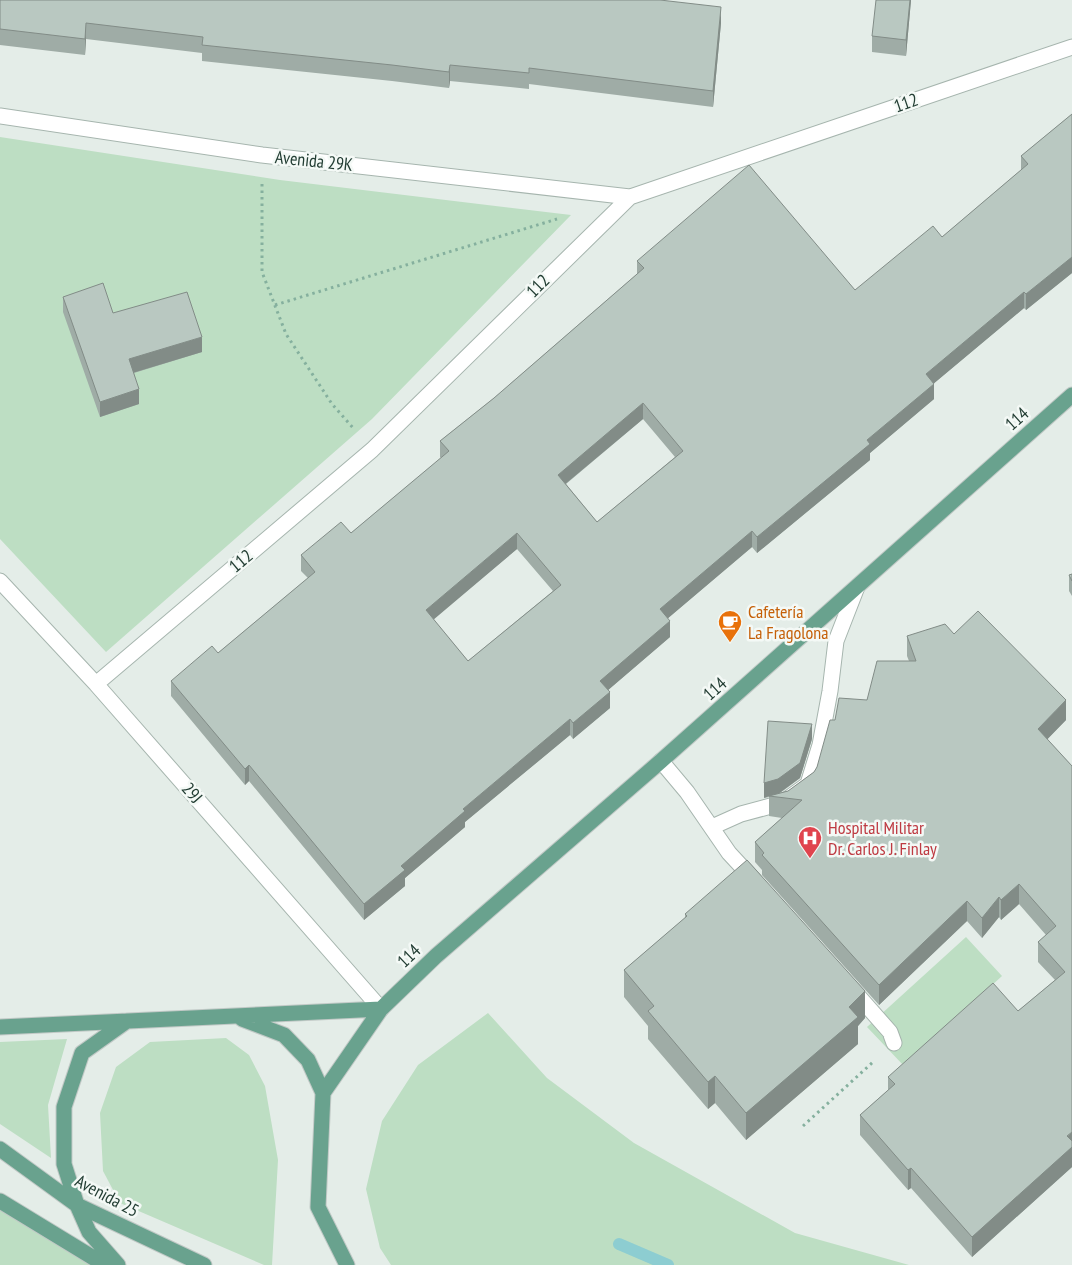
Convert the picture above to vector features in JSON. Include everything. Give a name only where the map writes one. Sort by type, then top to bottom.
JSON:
[{"type":"main road","name":"114","points":[[323,1093],[381,1009],[436,956],[661,762],[1072,395]]},
{"type":"main road","points":[[0,1027],[381,1009]]},
{"type":"main road","points":[[235,1016],[284,1035],[308,1060],[323,1093],[318,1207],[347,1265]]},
{"type":"main road","points":[[118,1265],[89,1232],[77,1205],[64,1164],[64,1107],[82,1053],[127,1021]]},
{"type":"main road","name":"Avenida 25","points":[[0,1149],[77,1205],[204,1265]]},
{"type":"main road","points":[[0,1201],[105,1265]]},
{"type":"street","name":"112","points":[[96,684],[372,450],[630,197],[1072,47]]},
{"type":"street","name":"Avenida 29K","points":[[0,116],[262,155],[630,197]]},
{"type":"street","name":"29J","points":[[0,581],[96,684],[381,1009]]},
{"type":"street","points":[[712,827],[741,814],[782,803],[808,784],[820,744],[830,691],[836,642],[857,587]]},
{"type":"street","points":[[661,762],[687,792],[729,853],[761,888]]},
{"type":"street","points":[[845,982],[890,1032],[894,1044]]},
{"type":"path","points":[[262,155],[262,272],[286,334],[332,404],[372,450]]},
{"type":"path","points":[[275,305],[561,218]]},
{"type":"path","points":[[803,1126],[894,1044]]},
{"type":"green space","points":[[0,137],[280,180],[571,215],[372,419],[106,652],[0,539]]},
{"type":"green space","points":[[966,937],[1002,976],[904,1066],[867,1027]]},
{"type":"green space","points":[[488,1013],[547,1078],[634,1143],[795,1233],[909,1265],[391,1265],[380,1248],[366,1189],[382,1121],[418,1065]]},
{"type":"green space","points":[[226,1038],[249,1055],[265,1086],[278,1160],[272,1265],[264,1265],[120,1203],[103,1171],[100,1113],[116,1067],[150,1042]]},
{"type":"green space","points":[[67,1039],[48,1105],[51,1158],[0,1124],[0,1042]]},
{"type":"green space","points":[[0,1201],[105,1265],[0,1265]]},
{"type":"building","points":[[0,0],[660,0],[721,7],[713,91],[529,68],[529,73],[450,65],[449,72],[202,45],[203,37],[86,23],[85,39],[0,29]]},
{"type":"building","points":[[876,0],[910,0],[906,40],[872,36]]},
{"type":"building","points":[[1072,114],[1072,257],[1026,294],[1024,292],[926,374],[934,384],[867,440],[870,444],[757,537],[752,531],[660,609],[670,621],[600,681],[610,692],[573,723],[570,719],[463,809],[465,811],[401,866],[405,870],[364,904],[249,765],[245,769],[171,681],[212,646],[218,653],[315,572],[301,555],[341,522],[351,533],[449,451],[440,441],[494,398],[644,268],[637,261],[749,165],[855,290],[933,226],[942,237],[1028,164],[1021,156]],"holes":[[[643,403],[683,451],[597,522],[558,475]],[[517,533],[561,585],[468,661],[426,610]]]},
{"type":"building","points":[[103,283],[113,313],[187,292],[202,337],[129,359],[139,389],[100,402],[63,297]]},
{"type":"building","points":[[978,611],[1066,700],[1038,729],[1072,766],[1072,1132],[1067,1136],[1072,1141],[1072,1147],[972,1237],[911,1168],[908,1170],[860,1115],[895,1084],[888,1077],[993,983],[1018,1011],[1065,972],[1038,942],[1056,926],[1019,884],[1001,900],[999,897],[982,918],[967,901],[879,985],[762,855],[764,853],[755,842],[802,800],[769,796],[788,791],[814,772],[830,720],[835,720],[839,698],[867,700],[877,661],[916,661],[907,636],[945,624],[954,634]]},
{"type":"building","points":[[768,721],[812,724],[800,763],[778,779],[764,783]]},
{"type":"building","points":[[747,860],[865,991],[849,1007],[858,1017],[746,1113],[715,1076],[708,1082],[648,1011],[654,1006],[624,970],[687,916],[685,914]]},
{"type":"waterway","points":[[619,1244],[668,1265]]},
{"type":"place","name":"Cafetería La Fragolona","points":[[730,643]]},
{"type":"place","name":"Hospital Militar Dr. Carlos J. Finlay","points":[[810,859]]}]
